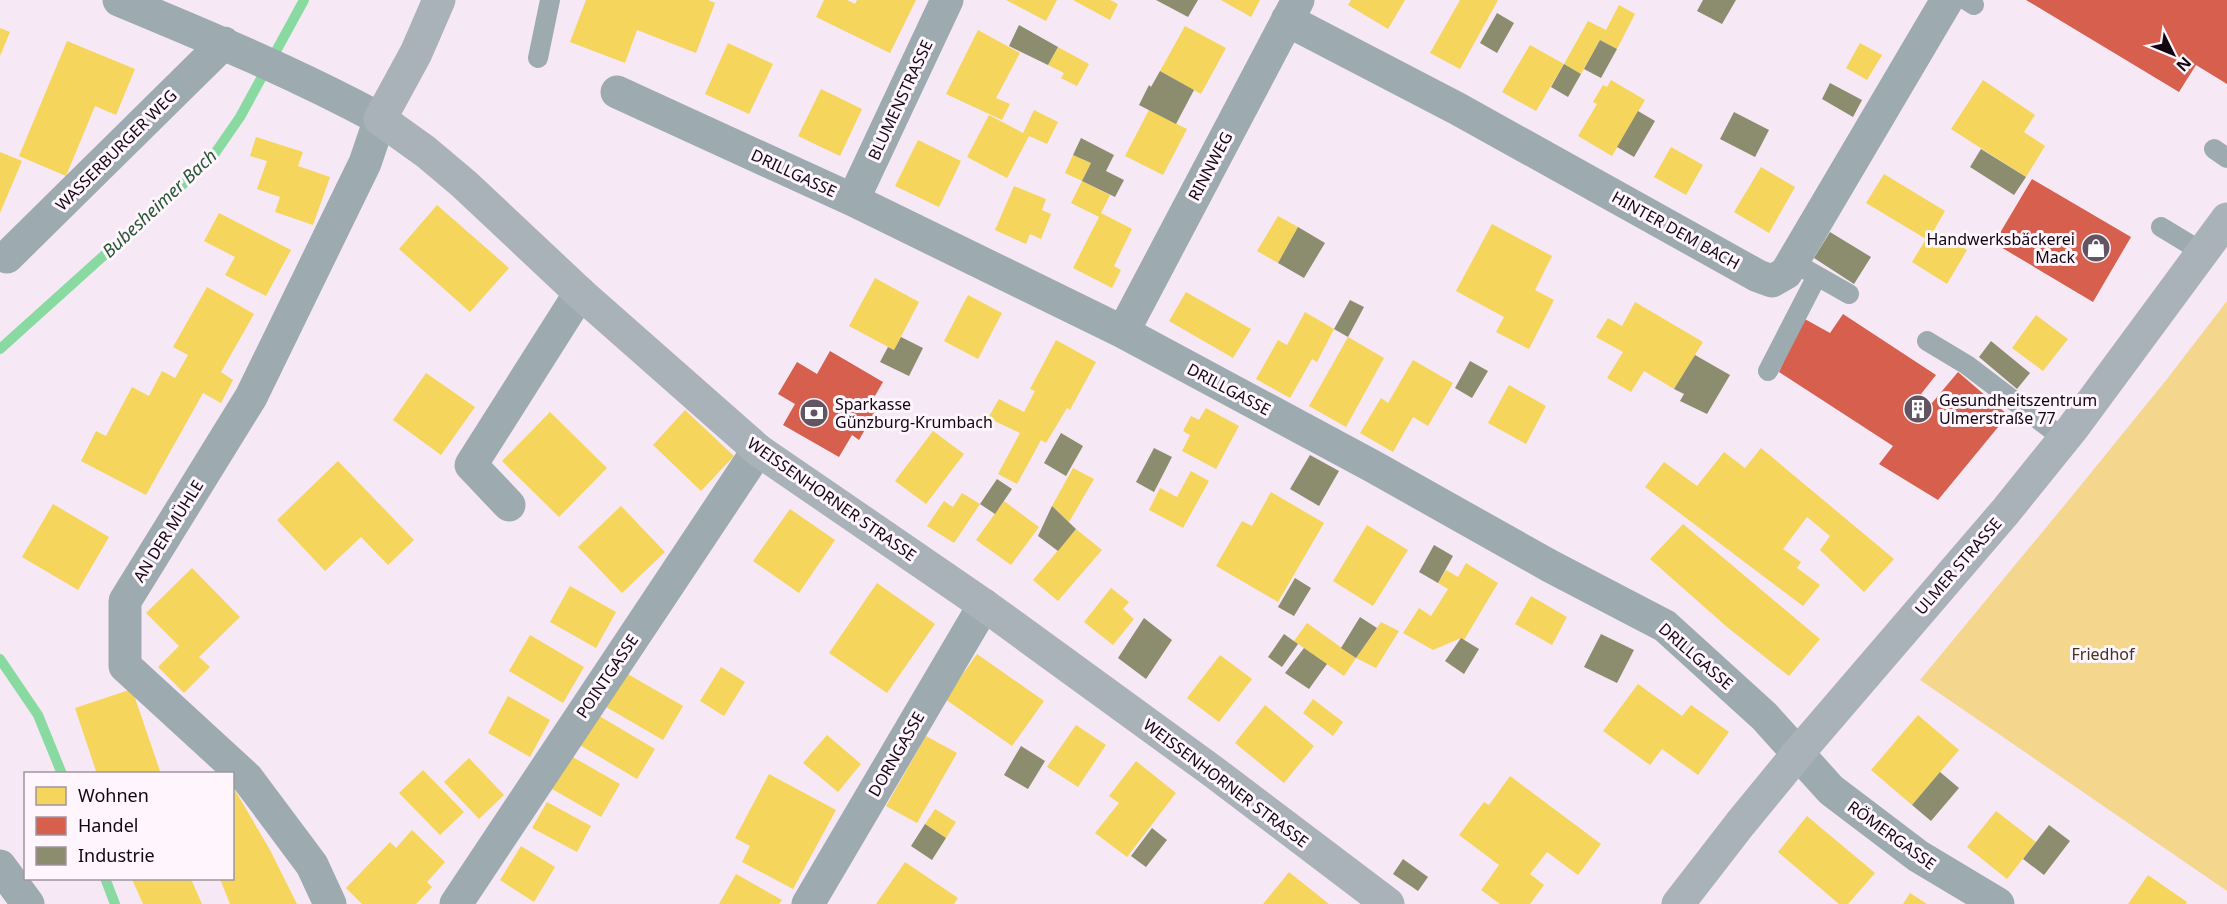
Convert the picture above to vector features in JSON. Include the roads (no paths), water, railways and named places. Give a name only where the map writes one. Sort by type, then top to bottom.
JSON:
[{"type":"main road","points":[[380,119],[416,53],[439,0]]},
{"type":"main road","name":"WEISSENHORNER STRASSE","points":[[380,119],[426,152],[464,184],[580,293],[758,450],[984,605],[1211,770],[1388,904]]},
{"type":"main road","name":"ULMER STRASSE","points":[[1678,904],[1798,752],[2005,512],[2064,439],[2227,219]]},
{"type":"street","points":[[119,0],[307,80],[380,119]]},
{"type":"street","name":"BLUMENSTRASSE","points":[[852,200],[947,0]]},
{"type":"street","name":"HINTER DEM BACH","points":[[1292,10],[1458,109],[1758,276],[1772,280],[1786,273],[1805,269],[1962,2]]},
{"type":"street","name":"RINNWEG","points":[[1123,332],[1292,10]]},
{"type":"street","name":"WASSERBURGER WEG","points":[[7,257],[235,48]]},
{"type":"street","name":"DRILLGASSE","points":[[617,92],[852,200],[1123,332],[1374,467],[1550,566],[1665,626],[1764,716],[1798,752]]},
{"type":"street","name":"AN DER MÜHLE","points":[[330,904],[312,865],[247,778],[125,666],[125,601],[251,397],[365,163],[380,119]]},
{"type":"street","points":[[509,506],[471,465],[580,293]]},
{"type":"street","name":"POINTGASSE","points":[[456,904],[758,450]]},
{"type":"street","name":"DORNGASSE","points":[[808,904],[984,605]]},
{"type":"street","name":"RÖMERGASSE","points":[[1798,752],[1831,790],[1918,856],[1998,904]]},
{"type":"street","points":[[0,866],[28,904]]},
{"type":"lane","points":[[538,58],[550,0]]},
{"type":"lane","points":[[2161,226],[2204,253]]},
{"type":"lane","points":[[1768,371],[1805,269],[1849,294]]},
{"type":"lane","points":[[1927,341],[1967,365],[2064,439]]},
{"type":"waterway","name":"Bubesheimer Bach","points":[[0,349],[211,159],[240,117],[304,0]]},
{"type":"waterway","points":[[0,659],[38,715],[61,772]]},
{"type":"waterway","points":[[106,880],[115,904]]},
{"type":"place","name":"Handwerksbäckerei Mack","points":[[2096,248]]},
{"type":"place","name":"Gesundheitszentrum Ulmerstraße 77","points":[[1918,409]]},
{"type":"place","name":"Sparkasse Günzburg-Krumbach","points":[[814,413]]},
{"type":"park label","name":"Friedhof","points":[[2103,654]]}]
